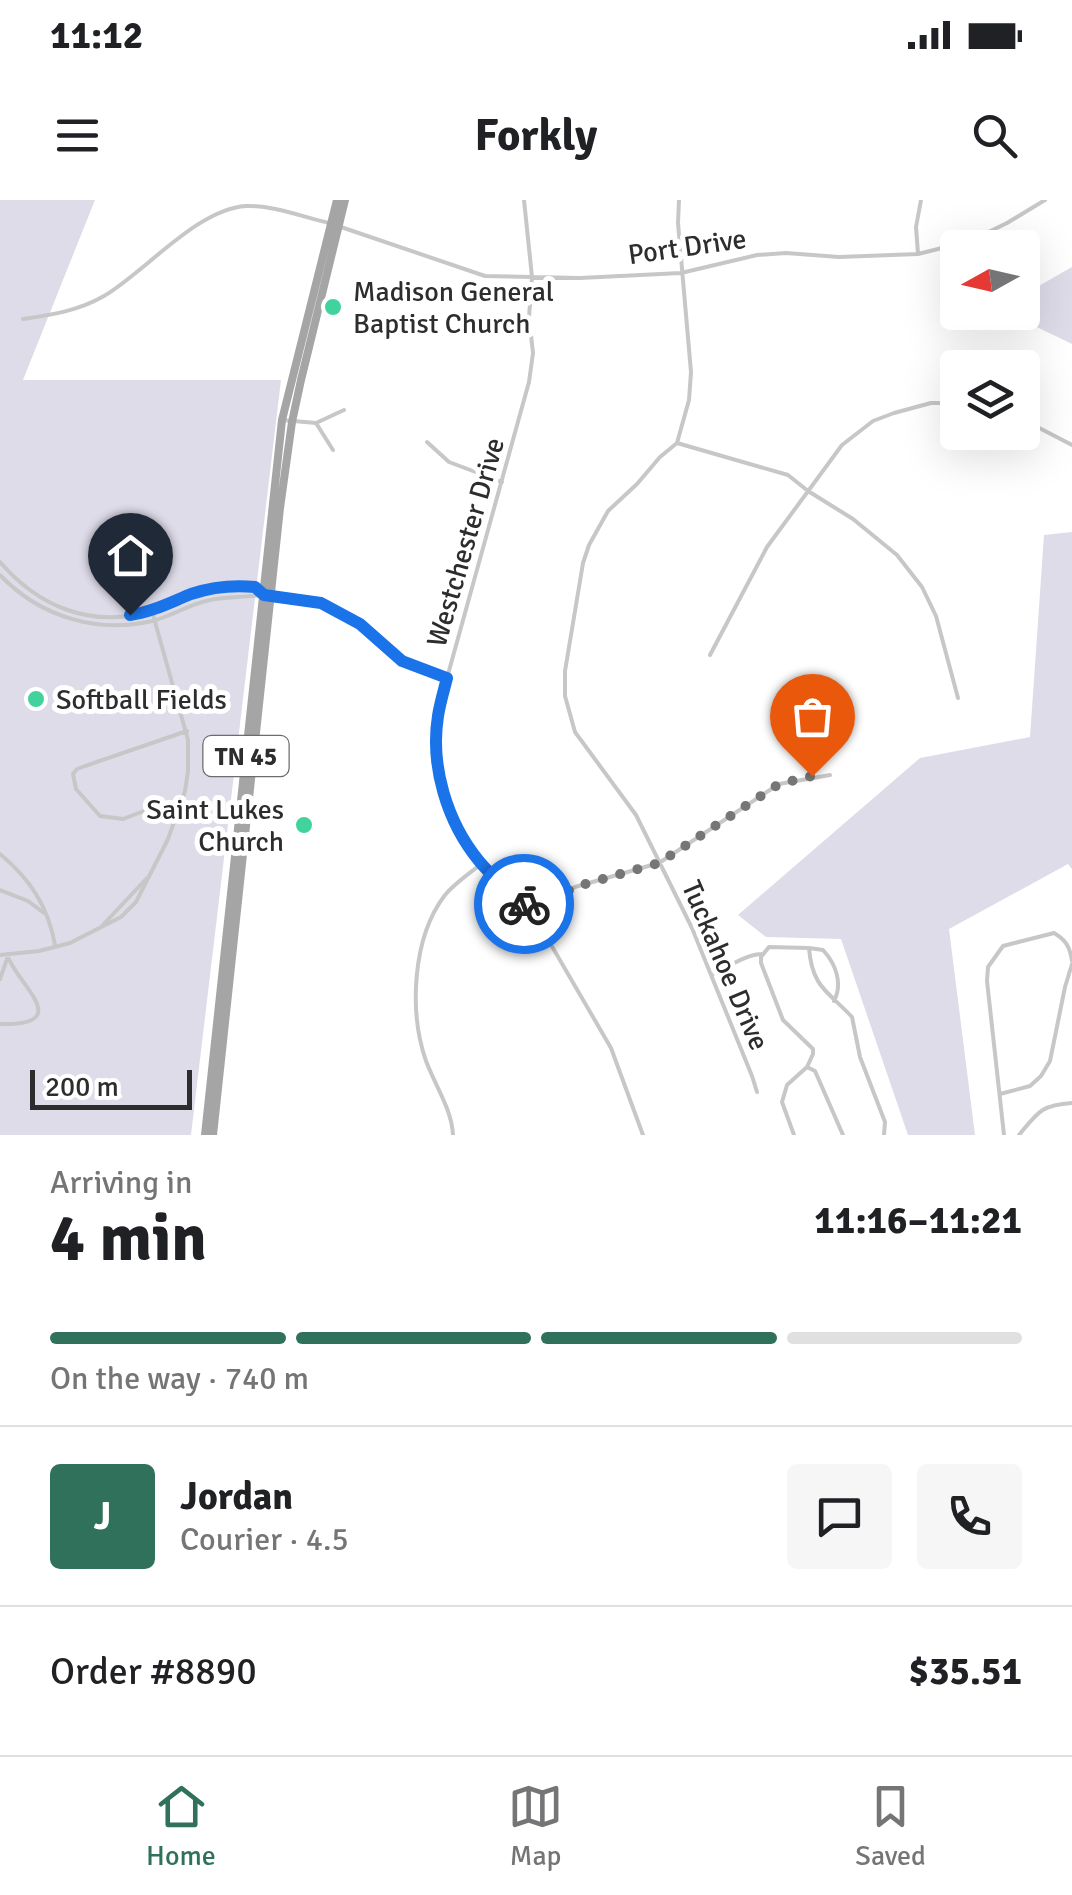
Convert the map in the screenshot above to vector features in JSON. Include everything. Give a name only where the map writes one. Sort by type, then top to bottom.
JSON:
[{"type":"main road","name":"TN 45","points":[[335,225],[337,200]]},
{"type":"main road","name":"TN 45","points":[[205,1135],[287,421],[335,225],[345,200]]},
{"type":"main road","name":"TN 45","points":[[214,1135],[267,595]]},
{"type":"street","name":"Westchester Drive","points":[[524,200],[532,277],[529,318],[533,352],[529,382],[447,678],[438,716],[436,749],[440,779],[467,845],[481,864],[532,912],[611,1048],[643,1135]]},
{"type":"street","name":"Tuckahoe Drive","points":[[679,200],[689,400],[676,442],[608,511],[589,545],[565,671],[565,696],[575,732],[636,815],[692,928],[757,1092]]},
{"type":"street","points":[[918,254],[916,227],[922,200]]},
{"type":"street","name":"Port Drive","points":[[23,320],[91,303],[210,218],[245,206],[335,225],[485,276],[580,278],[681,273],[786,253],[839,258],[918,254],[970,241],[1045,200]]},
{"type":"street","points":[[710,655],[767,546],[842,445],[873,421],[907,408],[940,403]]},
{"type":"street","points":[[287,421],[316,423],[344,410]]},
{"type":"street","points":[[316,423],[332,450]]},
{"type":"street","points":[[1040,429],[1072,445]]},
{"type":"street","points":[[427,442],[450,462],[502,482]]},
{"type":"street","points":[[676,442],[788,475],[860,524],[897,555],[915,577],[936,616],[958,698]]},
{"type":"street","points":[[0,562],[27,590],[64,608],[103,616],[152,611],[195,593],[224,587],[255,587],[267,595]]},
{"type":"street","points":[[0,575],[30,601],[61,616],[106,625],[155,620],[207,600],[267,595],[321,603],[360,624],[402,661],[447,678]]},
{"type":"street","points":[[0,955],[56,948],[100,930],[128,912],[168,839],[181,806],[188,771],[186,731],[152,611]]},
{"type":"street","points":[[181,806],[110,819],[100,816],[84,800],[76,789],[73,774],[85,766],[186,731]]},
{"type":"street","points":[[532,912],[575,887],[659,863],[779,784],[830,775]]},
{"type":"street","points":[[0,854],[30,882],[52,924],[56,948]]},
{"type":"street","points":[[453,1135],[452,1122],[424,1057],[418,1013],[418,954],[447,892],[481,864]]},
{"type":"street","points":[[100,930],[152,872]]},
{"type":"street","points":[[0,890],[28,901],[48,916]]},
{"type":"street","points":[[1000,1094],[1030,1086],[1042,1076],[1050,1060],[1072,963],[1066,942],[1054,933],[1003,946],[988,968],[987,982],[1004,1135]]},
{"type":"street","points":[[794,1135],[782,1102],[787,1086],[807,1067],[814,1054],[782,1020],[761,963],[763,954],[773,946],[824,950],[834,965],[839,987],[834,1002]]},
{"type":"street","points":[[810,948],[824,992],[852,1017],[860,1058],[886,1122],[884,1135]]},
{"type":"street","points":[[0,979],[7,954]]},
{"type":"street","points":[[0,1024],[26,1022],[37,1013],[36,1000],[11,967],[7,954]]},
{"type":"street","points":[[711,975],[748,955],[763,954]]},
{"type":"street","points":[[807,1067],[815,1071],[844,1135]]},
{"type":"street","points":[[1020,1135],[1041,1109],[1072,1103]]},
{"type":"shaded area","points":[[0,200],[95,200],[23,380],[281,380],[191,1135],[0,1135]]},
{"type":"shaded area","points":[[1072,267],[1072,344],[1040,328],[1040,285]]},
{"type":"shaded area","points":[[1072,532],[1072,869],[1068,864],[949,929],[975,1135],[908,1135],[841,939],[766,937],[738,915],[920,758],[1030,737],[1044,535]]},
{"type":"way so far","points":[[524,904],[532,912],[575,887],[659,863],[779,784],[812,776]]},
{"type":"place","name":"Madison General Baptist Church","points":[[333,307]]},
{"type":"place","name":"Softball Fields","points":[[36,699]]},
{"type":"place","name":"Saint Lukes Church","points":[[304,825]]},
{"type":"route","points":[[130,615],[152,611],[204,590],[255,587],[264,595],[321,603],[360,624],[402,661],[447,678],[438,716],[436,749],[449,811],[481,864],[524,904]]}]
